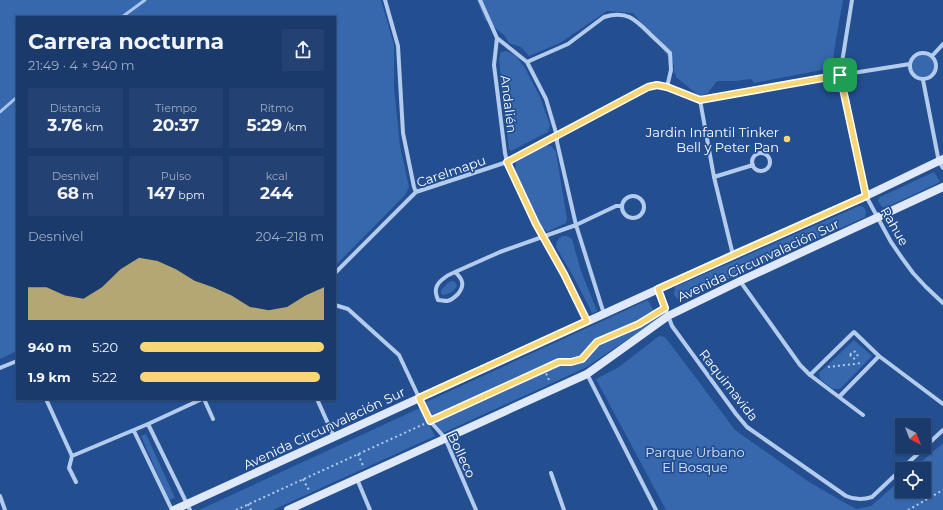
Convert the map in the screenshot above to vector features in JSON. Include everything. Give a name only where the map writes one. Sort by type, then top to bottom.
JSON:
[{"type":"main road","name":"Avenida Circunvalación Sur","points":[[173,510],[189,507],[334,437],[587,321],[942,163]]},
{"type":"main road","name":"Avenida Circunvalación Sur","points":[[288,510],[587,374],[668,316],[943,187]]},
{"type":"street","points":[[385,0],[398,46],[403,134],[416,192]]},
{"type":"street","name":"Andalién","points":[[480,0],[497,38],[527,62],[546,100],[557,136],[557,142],[576,225],[604,314]]},
{"type":"street","points":[[840,75],[852,0]]},
{"type":"street","points":[[527,62],[568,44],[604,17],[620,15],[632,18],[636,21],[670,53],[671,70],[667,87]]},
{"type":"street","name":"Andalién","points":[[497,38],[494,65],[507,162],[536,224],[564,274],[587,321]]},
{"type":"street","points":[[932,56],[943,44]]},
{"type":"street","points":[[927,53],[932,56],[936,63],[936,71],[931,77],[923,80],[918,79],[911,73],[910,64],[912,58],[916,54],[927,53]]},
{"type":"street","points":[[733,255],[714,177],[700,100],[910,64]]},
{"type":"street","name":"Rahue","points":[[840,75],[866,196],[891,242],[906,263],[926,287],[943,303]]},
{"type":"street","points":[[923,80],[942,163]]},
{"type":"street","name":"Carelmapu","points":[[336,272],[416,192],[507,162],[648,87],[657,85],[667,87],[700,100]]},
{"type":"street","points":[[764,153],[770,159],[769,167],[764,171],[756,170],[753,165],[753,159],[758,154],[764,153]]},
{"type":"street","points":[[714,177],[753,165]]},
{"type":"street","points":[[632,196],[642,200],[644,210],[637,218],[630,218],[624,213],[622,206],[626,200],[632,196]]},
{"type":"street","points":[[455,272],[462,280],[462,288],[454,298],[447,301],[438,300],[435,293],[436,287],[448,274],[500,252],[576,225],[616,206],[622,206]]},
{"type":"street","points":[[740,281],[800,365],[810,375],[863,414]]},
{"type":"street","name":"Raquimavida","points":[[658,289],[672,326],[736,414],[748,428],[846,496],[859,500],[872,497],[943,430]]},
{"type":"street","name":"Bolleco","points":[[336,305],[348,309],[399,355],[430,421],[445,438],[476,510]]},
{"type":"street","points":[[810,375],[854,332],[879,356],[943,404]]},
{"type":"street","points":[[839,397],[879,356]]},
{"type":"street","points":[[0,368],[16,361]]},
{"type":"street","points":[[587,374],[656,510]]},
{"type":"street","points":[[46,400],[72,456],[69,468],[76,482]]},
{"type":"street","points":[[72,456],[134,431],[201,400]]},
{"type":"street","points":[[203,400],[213,420]]},
{"type":"street","points":[[317,400],[334,437]]},
{"type":"street","points":[[148,424],[189,507]]},
{"type":"street","points":[[134,431],[173,510]]},
{"type":"street","points":[[551,473],[564,510]]},
{"type":"street","points":[[357,478],[370,510]]},
{"type":"street","points":[[0,496],[5,510]]},
{"type":"path","points":[[236,510],[559,362],[571,362],[582,359],[597,342],[646,320]]},
{"type":"path","points":[[854,359],[855,364]]},
{"type":"path","points":[[817,369],[874,361]]},
{"type":"path","points":[[544,369],[551,384]]},
{"type":"path","points":[[358,454],[366,474]]},
{"type":"path","points":[[303,479],[314,498]]},
{"type":"path","points":[[908,510],[943,490]]},
{"type":"path","points":[[248,504],[251,510]]},
{"type":"green space","points":[[0,0],[381,0],[394,45],[394,87],[400,146],[409,187],[405,195],[336,265],[336,16],[16,16],[16,351],[0,359]]},
{"type":"green space","points":[[477,0],[843,0],[832,68],[754,83],[751,79],[717,81],[708,93],[699,96],[676,77],[674,73],[674,65],[633,13],[607,11],[560,43],[529,56],[521,47],[509,43],[504,35],[485,20]]},
{"type":"green space","points":[[507,51],[516,56],[525,68],[540,97],[550,125],[548,132],[511,151],[509,149],[499,59],[501,52]]},
{"type":"green space","points":[[923,55],[931,58],[934,66],[931,74],[923,77],[915,74],[912,66],[915,58]]},
{"type":"green space","points":[[545,145],[551,146],[556,152],[567,219],[566,223],[547,232],[539,225],[515,170],[516,162]]},
{"type":"green space","points":[[934,172],[940,182],[885,208],[881,206],[878,201],[880,197]]},
{"type":"green space","points":[[859,206],[864,207],[866,212],[865,217],[680,301],[674,295],[675,287]]},
{"type":"green space","points":[[562,236],[567,236],[572,239],[581,271],[597,311],[592,313],[556,247],[559,238]]},
{"type":"green space","points":[[453,281],[457,286],[456,288],[448,294],[443,295],[441,290],[449,282]]},
{"type":"green space","points":[[648,300],[658,319],[585,368],[443,433],[433,420],[426,402]]},
{"type":"green space","name":"Parque Urbano El Bosque","points":[[659,336],[665,337],[735,430],[809,482],[856,509],[871,506],[895,485],[895,498],[931,498],[931,462],[921,462],[943,443],[943,510],[666,510],[596,379],[619,367]]},
{"type":"green space","points":[[854,340],[872,356],[840,389],[833,389],[820,379],[819,373]]},
{"type":"green space","points":[[420,408],[435,436],[273,510],[199,510]]},
{"type":"green space","points":[[146,434],[175,498],[169,500],[141,436]]},
{"type":"waterway","points":[[123,16],[145,0]]},
{"type":"waterway","points":[[0,112],[16,98]]},
{"type":"place","name":"Jardin Infantil Tinker Bell y Peter Pan","points":[[787,139]]},
{"type":"route","points":[[840,75],[866,196],[658,289],[665,308],[639,324],[597,342],[582,359],[571,362],[559,362],[430,421],[419,398],[587,321],[564,274],[536,224],[507,162],[648,87],[657,85],[667,87],[700,100],[840,75]]}]
